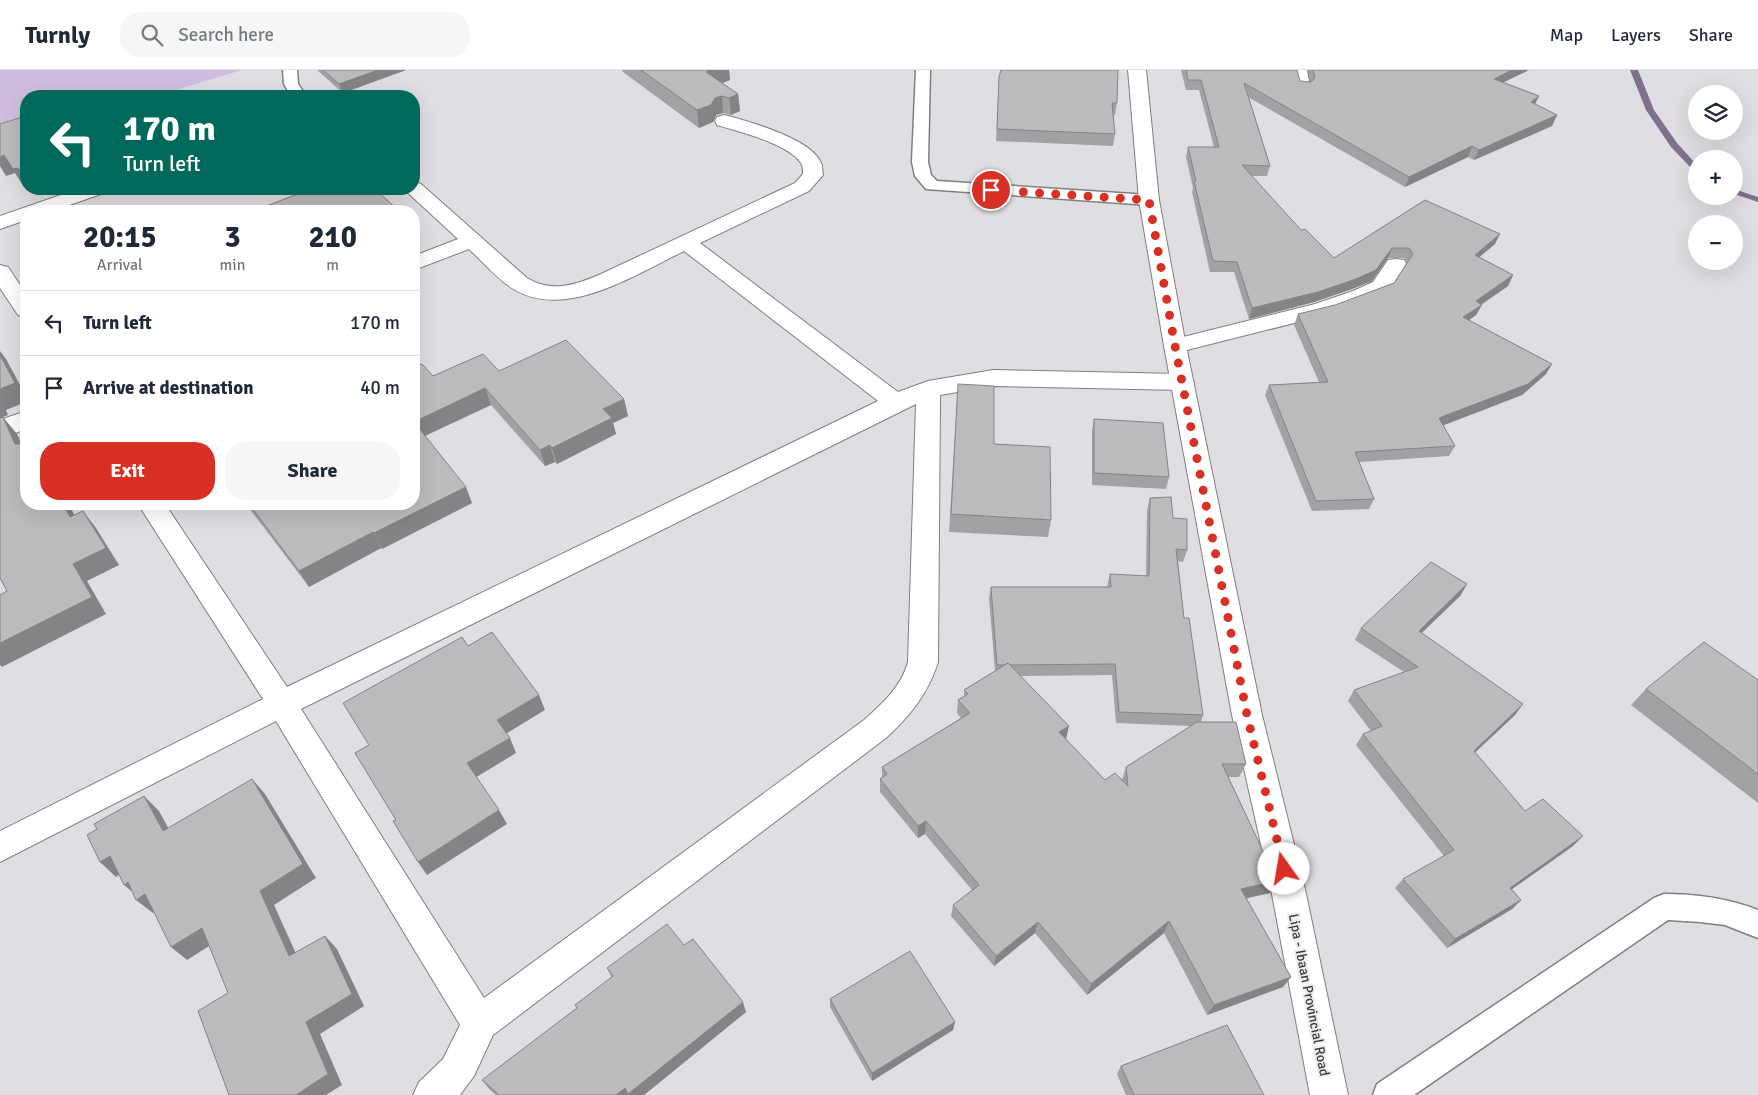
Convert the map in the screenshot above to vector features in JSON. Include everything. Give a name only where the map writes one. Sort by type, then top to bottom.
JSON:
[{"type":"street","name":"Lipa - Ibaan Provincial Road","points":[[1137,70],[1149,200],[1175,346],[1247,715],[1288,889],[1329,1095]]},
{"type":"street","points":[[420,194],[471,241],[529,289],[555,294],[589,287],[686,243],[802,187],[810,181],[814,174],[809,160],[782,141],[724,121]]},
{"type":"street","points":[[50,205],[79,195]]},
{"type":"street","points":[[0,223],[20,216]]},
{"type":"street","points":[[420,262],[471,241]]},
{"type":"street","points":[[686,243],[895,402]]},
{"type":"street","points":[[1175,346],[1322,309],[1360,296],[1381,287],[1396,265]]},
{"type":"street","points":[[0,272],[20,301]]},
{"type":"street","points":[[0,847],[282,704],[895,402],[928,389],[967,380],[993,378],[1182,382]]},
{"type":"street","points":[[432,1095],[446,1086],[462,1065],[478,1023],[875,729],[892,714],[914,688],[923,662],[928,389]]},
{"type":"street","points":[[0,430],[20,422]]},
{"type":"street","points":[[155,510],[282,704],[478,1023]]},
{"type":"lane","points":[[290,70],[289,79],[293,90]]},
{"type":"lane","points":[[923,70],[920,162],[923,176],[932,186],[1149,200]]},
{"type":"lane","points":[[1300,70],[1304,87]]},
{"type":"lane","points":[[1388,1095],[1664,906],[1693,907],[1746,918],[1758,925]]},
{"type":"shaded area","points":[[0,70],[242,70],[176,90],[20,90],[20,138],[0,144]]},
{"type":"building","points":[[323,70],[378,70],[339,84]]},
{"type":"building","points":[[641,70],[710,70],[706,72],[738,94],[729,98],[722,96],[715,98],[711,105],[697,110]]},
{"type":"building","points":[[1001,70],[1118,70],[1117,103],[1112,103],[1115,134],[997,129],[999,77]]},
{"type":"building","points":[[1186,70],[1297,70],[1300,81],[1311,82],[1315,78],[1313,70],[1512,70],[1494,79],[1539,96],[1531,102],[1557,115],[1479,150],[1472,146],[1409,177],[1244,83],[1270,166],[1242,165],[1301,230],[1305,229],[1334,258],[1425,200],[1500,234],[1475,255],[1513,275],[1476,301],[1482,305],[1463,317],[1552,364],[1528,384],[1439,418],[1455,446],[1355,452],[1374,499],[1316,501],[1269,385],[1328,382],[1298,314],[1335,305],[1394,283],[1413,254],[1409,248],[1392,248],[1376,270],[1356,279],[1318,292],[1252,308],[1237,262],[1213,261],[1188,147],[1219,147],[1201,80],[1188,80]]},
{"type":"building","points":[[20,118],[19,170],[18,168],[13,169],[4,155],[0,157],[0,124]]},
{"type":"building","points":[[295,195],[382,195],[392,205],[269,205]]},
{"type":"building","points":[[566,340],[624,399],[603,409],[612,418],[552,448],[550,445],[540,450],[485,388],[420,419],[420,365],[422,364],[433,376],[483,354],[499,371]]},
{"type":"building","points":[[0,355],[15,383],[0,389]]},
{"type":"building","points":[[958,384],[994,386],[994,444],[1050,447],[1051,520],[951,514]]},
{"type":"building","points":[[3,417],[15,444],[20,444],[20,510],[66,510],[70,517],[83,511],[106,548],[73,564],[92,597],[0,643],[0,595],[7,591],[0,578],[0,418]]},
{"type":"building","points":[[1094,419],[1163,423],[1169,477],[1094,473]]},
{"type":"building","points":[[420,430],[466,487],[420,510]]},
{"type":"building","points":[[1171,497],[1173,518],[1187,519],[1187,550],[1176,549],[1184,618],[1189,618],[1203,715],[1119,712],[1115,664],[1010,665],[1008,663],[997,665],[991,587],[1111,587],[1110,574],[1149,576],[1150,498]]},
{"type":"building","points":[[253,510],[420,510],[373,532],[299,571]]},
{"type":"building","points":[[1431,562],[1467,584],[1419,631],[1523,704],[1474,751],[1525,811],[1543,799],[1583,836],[1510,888],[1521,900],[1455,939],[1403,879],[1454,850],[1363,734],[1382,726],[1354,690],[1418,667],[1361,628]]},
{"type":"building","points":[[492,632],[539,695],[497,720],[510,738],[467,763],[499,810],[418,862],[393,821],[396,820],[355,753],[369,745],[343,703],[462,637],[468,646]]},
{"type":"building","points":[[1704,642],[1758,680],[1758,774],[1646,689]]},
{"type":"building","points":[[1008,663],[1069,726],[1059,732],[1105,780],[1115,773],[1128,786],[1126,767],[1197,722],[1236,722],[1246,764],[1222,764],[1277,881],[1241,889],[1291,977],[1214,1005],[1169,921],[1091,984],[1038,922],[996,956],[953,905],[979,885],[926,821],[918,826],[880,779],[887,774],[882,767],[970,713],[958,700],[968,694],[964,690]]},
{"type":"building","points":[[252,779],[303,864],[260,891],[289,956],[325,936],[352,994],[306,1022],[328,1074],[296,1095],[229,1095],[198,1011],[228,993],[202,928],[171,947],[145,894],[136,900],[128,882],[124,885],[110,856],[100,862],[87,835],[97,829],[94,824],[144,796],[163,831]]},
{"type":"building","points":[[667,924],[684,945],[693,939],[743,1002],[628,1094],[625,1088],[616,1095],[499,1095],[482,1080],[577,1008],[575,1005],[613,976],[607,968]]},
{"type":"building","points":[[910,951],[955,1022],[872,1073],[830,999]]},
{"type":"building","points":[[1227,1025],[1264,1095],[1134,1095],[1121,1066]]},
{"type":"waterway","points":[[1634,70],[1650,110],[1674,145],[1688,160]]},
{"type":"waterway","points":[[1743,194],[1758,200]]},
{"type":"route","points":[[991,190],[1149,200],[1175,346],[1247,715],[1284,869]]}]
